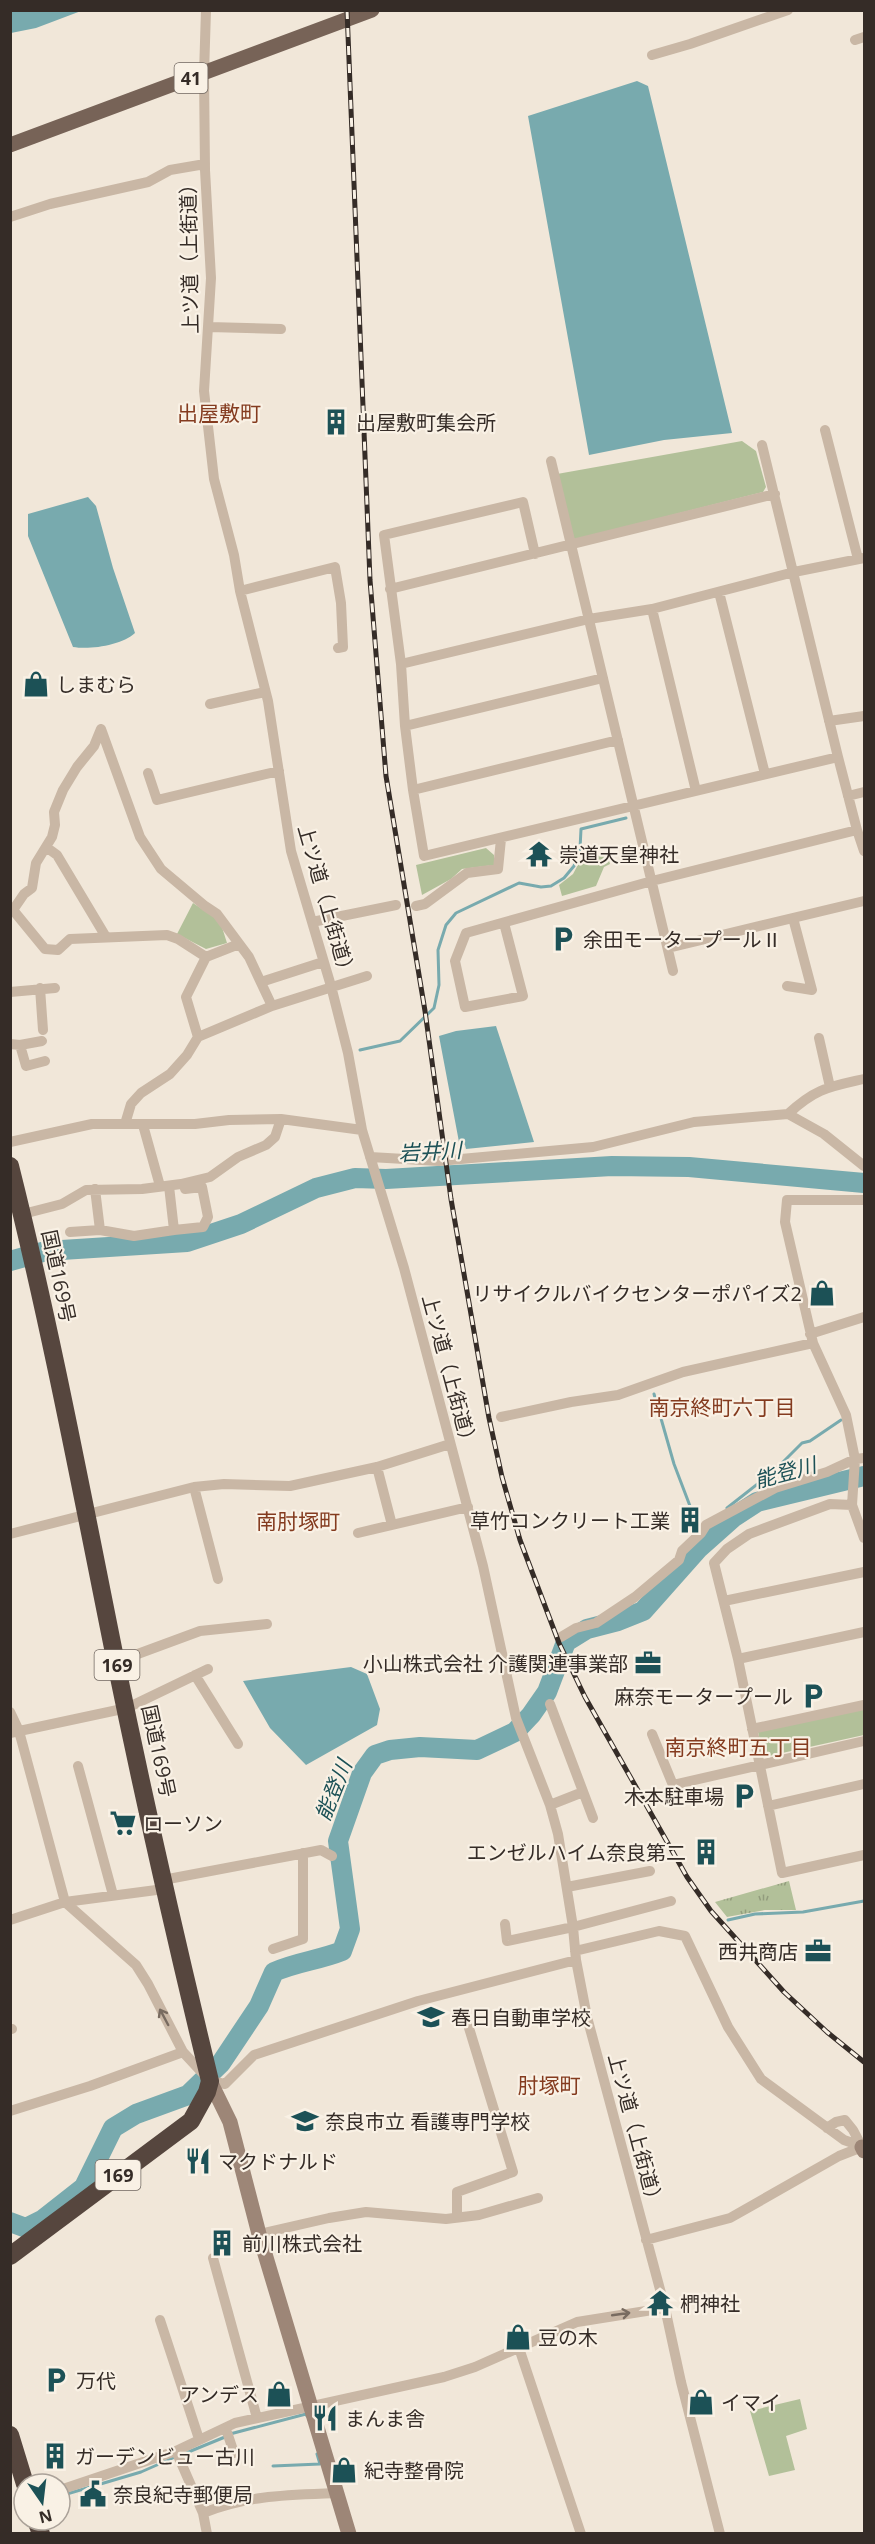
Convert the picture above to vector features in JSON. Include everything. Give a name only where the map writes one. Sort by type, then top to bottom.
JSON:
[{"type":"highway","name":"国道169号","points":[[10,1166],[23,1214],[88,1513],[116,1662],[163,1884],[210,2081]]},
{"type":"highway","name":"169","points":[[10,2256],[190,2121],[204,2099],[210,2081]]},
{"type":"highway","points":[[10,2435],[18,2472]]},
{"type":"main road","name":"41","points":[[10,145],[372,10]]},
{"type":"street","name":"上ツ道（上街道）","points":[[206,10],[205,164],[211,278],[204,392],[214,479],[265,692],[291,851],[331,986],[348,1053],[362,1130],[404,1268],[468,1507],[516,1720],[550,1805],[567,1887],[587,2017],[665,2308],[683,2392],[720,2534]]},
{"type":"street","points":[[652,55],[788,10]]},
{"type":"street","points":[[10,217],[50,204],[148,182],[170,170],[205,164]]},
{"type":"street","points":[[209,327],[281,329]]},
{"type":"street","points":[[401,664],[589,619],[652,609],[794,572],[861,559],[825,430]]},
{"type":"street","points":[[762,445],[838,757],[864,851]]},
{"type":"street","points":[[551,461],[673,971]]},
{"type":"street","points":[[390,589],[572,546],[775,494]]},
{"type":"street","points":[[535,554],[523,502],[384,535],[401,664],[405,726],[424,856],[838,757]]},
{"type":"street","points":[[240,591],[336,567],[341,603],[343,647],[338,648]]},
{"type":"street","points":[[719,591],[765,774]]},
{"type":"street","points":[[652,609],[696,791]]},
{"type":"street","points":[[405,726],[603,678]]},
{"type":"street","points":[[210,704],[265,692]]},
{"type":"street","points":[[829,721],[864,716]]},
{"type":"street","points":[[206,957],[178,939],[167,935],[70,939],[58,950],[45,949],[13,910],[24,894],[32,888],[36,863],[53,831],[54,812],[63,790],[77,767],[94,746],[101,729],[140,837],[161,869],[217,914],[239,944],[272,1006]]},
{"type":"street","points":[[413,790],[618,740]]},
{"type":"street","points":[[148,772],[157,800],[279,771]]},
{"type":"street","points":[[848,796],[864,792]]},
{"type":"street","points":[[504,922],[523,996],[465,1007],[455,961],[466,933],[504,922],[652,881],[857,830]]},
{"type":"street","points":[[416,906],[426,904],[467,873],[498,869],[501,839]]},
{"type":"street","points":[[46,847],[57,855],[106,938]]},
{"type":"street","points":[[668,948],[864,901]]},
{"type":"street","points":[[312,922],[396,905]]},
{"type":"street","points":[[787,986],[812,990],[793,918]]},
{"type":"street","points":[[198,1038],[186,997],[206,957],[239,944]]},
{"type":"street","points":[[261,982],[323,962]]},
{"type":"street","points":[[125,1124],[131,1104],[141,1093],[170,1074],[198,1038],[272,1006],[367,976]]},
{"type":"street","points":[[40,988],[43,1036],[15,1044],[26,1066],[45,1061]]},
{"type":"street","points":[[10,992],[55,988]]},
{"type":"street","points":[[819,1038],[830,1087]]},
{"type":"street","points":[[788,1114],[807,1096],[864,1078]]},
{"type":"street","points":[[370,1157],[439,1161],[593,1147],[694,1122],[788,1114],[824,1134],[864,1166]]},
{"type":"street","points":[[10,1142],[92,1124],[143,1125],[281,1119],[362,1130]]},
{"type":"street","points":[[23,1214],[62,1204],[86,1190],[142,1189],[181,1184],[210,1177],[238,1157],[266,1145],[276,1137],[281,1119]]},
{"type":"street","points":[[143,1125],[164,1186],[174,1230]]},
{"type":"street","points":[[70,1232],[100,1230],[134,1236],[203,1227],[208,1217],[202,1187],[184,1189],[181,1184]]},
{"type":"street","points":[[95,1189],[100,1230]]},
{"type":"street","points":[[864,1200],[787,1200],[785,1222],[812,1339],[846,1415],[858,1461],[852,1505],[863,1526],[864,1538]]},
{"type":"street","points":[[501,1417],[618,1395],[683,1372],[812,1339],[864,1317]]},
{"type":"street","points":[[10,1534],[194,1486],[224,1484],[290,1486],[377,1467],[450,1444]]},
{"type":"street","points":[[561,1637],[576,1628],[596,1623],[635,1597],[679,1560],[682,1551],[706,1525],[775,1488],[858,1461]]},
{"type":"street","points":[[377,1467],[392,1525]]},
{"type":"street","points":[[194,1486],[218,1579]]},
{"type":"street","points":[[852,1505],[830,1504],[749,1534],[727,1549],[714,1563],[738,1659],[782,1873],[864,1855]]},
{"type":"street","points":[[358,1533],[468,1507]]},
{"type":"street","points":[[724,1601],[864,1572]]},
{"type":"street","points":[[116,1662],[200,1631],[267,1624]]},
{"type":"street","points":[[738,1659],[864,1632]]},
{"type":"street","points":[[15,1732],[127,1708],[208,1669]]},
{"type":"street","points":[[195,1675],[238,1744]]},
{"type":"street","points":[[550,1704],[593,1818]]},
{"type":"street","points":[[752,1729],[864,1705]]},
{"type":"street","points":[[10,1712],[65,1902],[136,1965],[183,2052],[210,2081],[230,2122],[259,2234],[349,2534]]},
{"type":"street","points":[[652,1734],[673,1785],[864,1741]]},
{"type":"street","points":[[78,1766],[113,1895]]},
{"type":"street","points":[[768,1806],[864,1784]]},
{"type":"street","points":[[550,1805],[584,1792]]},
{"type":"street","points":[[10,1920],[65,1902],[113,1895],[303,1853],[321,1850],[332,1856]]},
{"type":"street","points":[[273,1949],[303,1939],[303,1853]]},
{"type":"street","points":[[567,1887],[650,1871]]},
{"type":"street","points":[[505,1924],[507,1941],[573,1927],[671,1901]]},
{"type":"street","points":[[210,2081],[225,2084],[254,2055],[418,2001],[660,1931],[685,1936],[728,2026],[761,2079],[844,2140],[864,2148]]},
{"type":"street","points":[[457,2217],[457,2192],[518,2172],[469,2028]]},
{"type":"street","points":[[10,2111],[90,2086],[183,2052]]},
{"type":"street","points":[[827,2128],[836,2122],[845,2120],[864,2148]]},
{"type":"street","points":[[646,2240],[730,2218],[839,2156],[864,2148]]},
{"type":"street","points":[[259,2234],[366,2212],[446,2219],[482,2215],[538,2198]]},
{"type":"street","points":[[213,2258],[256,2418]]},
{"type":"street","points":[[72,2486],[176,2451],[235,2423],[444,2377],[519,2348],[577,2322],[665,2308]]},
{"type":"street","points":[[160,2320],[199,2439]]},
{"type":"street","points":[[519,2348],[581,2534]]},
{"type":"street","points":[[226,2429],[234,2453]]},
{"type":"street","points":[[176,2451],[202,2513],[207,2534]]},
{"type":"street","points":[[202,2513],[228,2503],[259,2497],[337,2493]]},
{"type":"green space","points":[[742,441],[756,451],[766,487],[763,492],[573,540],[557,474]]},
{"type":"green space","points":[[486,848],[494,855],[494,865],[462,869],[451,879],[422,895],[416,865]]},
{"type":"green space","points":[[607,853],[610,864],[604,867],[596,886],[562,896],[559,885],[573,874],[580,861]]},
{"type":"green space","points":[[193,903],[220,921],[227,943],[206,949],[177,934]]},
{"type":"green space","points":[[864,1709],[864,1735],[764,1757],[758,1732]]},
{"type":"green space","points":[[789,1881],[796,1910],[765,1910],[727,1917],[715,1902]]},
{"type":"green space","points":[[800,2399],[807,2429],[786,2436],[795,2470],[769,2476],[750,2411]]},
{"type":"water","points":[[11,10],[81,11],[36,28],[11,33]]},
{"type":"water","points":[[637,81],[648,86],[732,433],[664,440],[589,455],[528,116]]},
{"type":"water","points":[[88,497],[96,506],[113,568],[135,633],[122,641],[97,647],[80,648],[73,647],[28,536],[28,514]]},
{"type":"water","points":[[496,1026],[534,1142],[466,1149],[465,1145],[459,1142],[439,1036],[456,1031]]},
{"type":"water","points":[[351,1667],[367,1674],[380,1709],[377,1725],[306,1765],[270,1728],[243,1681]]},
{"type":"waterway","points":[[360,1050],[400,1041],[434,1008],[439,985],[438,950],[446,925],[456,913],[519,883],[541,887],[551,886],[564,878],[574,866],[580,849],[581,829],[626,818]]},
{"type":"waterway","name":"岩井川","points":[[10,1261],[46,1251],[187,1242],[241,1224],[316,1188],[355,1178],[386,1179],[612,1166],[689,1167],[864,1183]]},
{"type":"waterway","points":[[654,1394],[674,1464],[698,1527],[697,1531]]},
{"type":"waterway","points":[[727,1508],[774,1471],[802,1443],[810,1441],[841,1420]]},
{"type":"waterway","name":"能登川","points":[[10,2222],[26,2228],[42,2220],[84,2187],[113,2128],[136,2114],[188,2095],[221,2063],[259,2006],[274,1972],[342,1951],[350,1929],[338,1841],[362,1773],[375,1755],[390,1750],[420,1747],[477,1750],[515,1732],[531,1715],[547,1692],[566,1642],[587,1629],[618,1621],[643,1611],[698,1549],[734,1517],[757,1502],[864,1476]]},
{"type":"waterway","points":[[728,1920],[755,1914],[803,1912],[864,1901]]},
{"type":"waterway","points":[[230,2434],[306,2414],[307,2416]]},
{"type":"waterway","points":[[181,2455],[225,2437]]},
{"type":"waterway","points":[[273,2466],[320,2464],[317,2454]]},
{"type":"waterway","points":[[72,2492],[141,2472],[175,2457]]},
{"type":"railway","points":[[347,10],[370,580],[386,776],[425,1011],[451,1199],[489,1418],[502,1477],[520,1540],[559,1643],[585,1697],[687,1877],[711,1911],[784,1992],[864,2062]]},
{"type":"place","name":"出屋敷町集会所","points":[[336,422]]},
{"type":"place","name":"しまむら","points":[[36,684]]},
{"type":"place","name":"崇道天皇神社","points":[[539,854]]},
{"type":"place","name":"余田モータープールⅡ","points":[[563,939]]},
{"type":"place","name":"リサイクルバイクセンターポパイズ2","points":[[822,1293]]},
{"type":"place","name":"草竹コンクリート工業","points":[[690,1520]]},
{"type":"place","name":"小山株式会社 介護関連事業部","points":[[648,1663]]},
{"type":"place","name":"麻奈モータープール","points":[[813,1696]]},
{"type":"place","name":"木本駐車場","points":[[744,1796]]},
{"type":"place","name":"ローソン","points":[[123,1823]]},
{"type":"place","name":"エンゼルハイム奈良第二","points":[[706,1852]]},
{"type":"place","name":"西井商店","points":[[818,1951]]},
{"type":"place","name":"春日自動車学校","points":[[431,2017]]},
{"type":"place","name":"奈良市立 看護専門学校","points":[[305,2121]]},
{"type":"place","name":"マクドナルド","points":[[198,2161]]},
{"type":"place","name":"前川株式会社","points":[[222,2243]]},
{"type":"place","name":"椚神社","points":[[660,2303]]},
{"type":"place","name":"豆の木","points":[[518,2337]]},
{"type":"place","name":"万代","points":[[56,2380]]},
{"type":"place","name":"アンデス","points":[[279,2394]]},
{"type":"place","name":"イマイ","points":[[701,2402]]},
{"type":"place","name":"まんま舎","points":[[325,2418]]},
{"type":"place","name":"ガーデンビュー古川","points":[[55,2456]]},
{"type":"place","name":"紀寺整骨院","points":[[344,2470]]},
{"type":"place","name":"奈良紀寺郵便局","points":[[93,2494]]},
{"type":"district","name":"出屋敷町","points":[[219,413]]},
{"type":"district","name":"南京終町六丁目","points":[[722,1407]]},
{"type":"district","name":"南肘塚町","points":[[298,1521]]},
{"type":"district","name":"南京終町五丁目","points":[[738,1747]]},
{"type":"district","name":"肘塚町","points":[[549,2085]]}]
